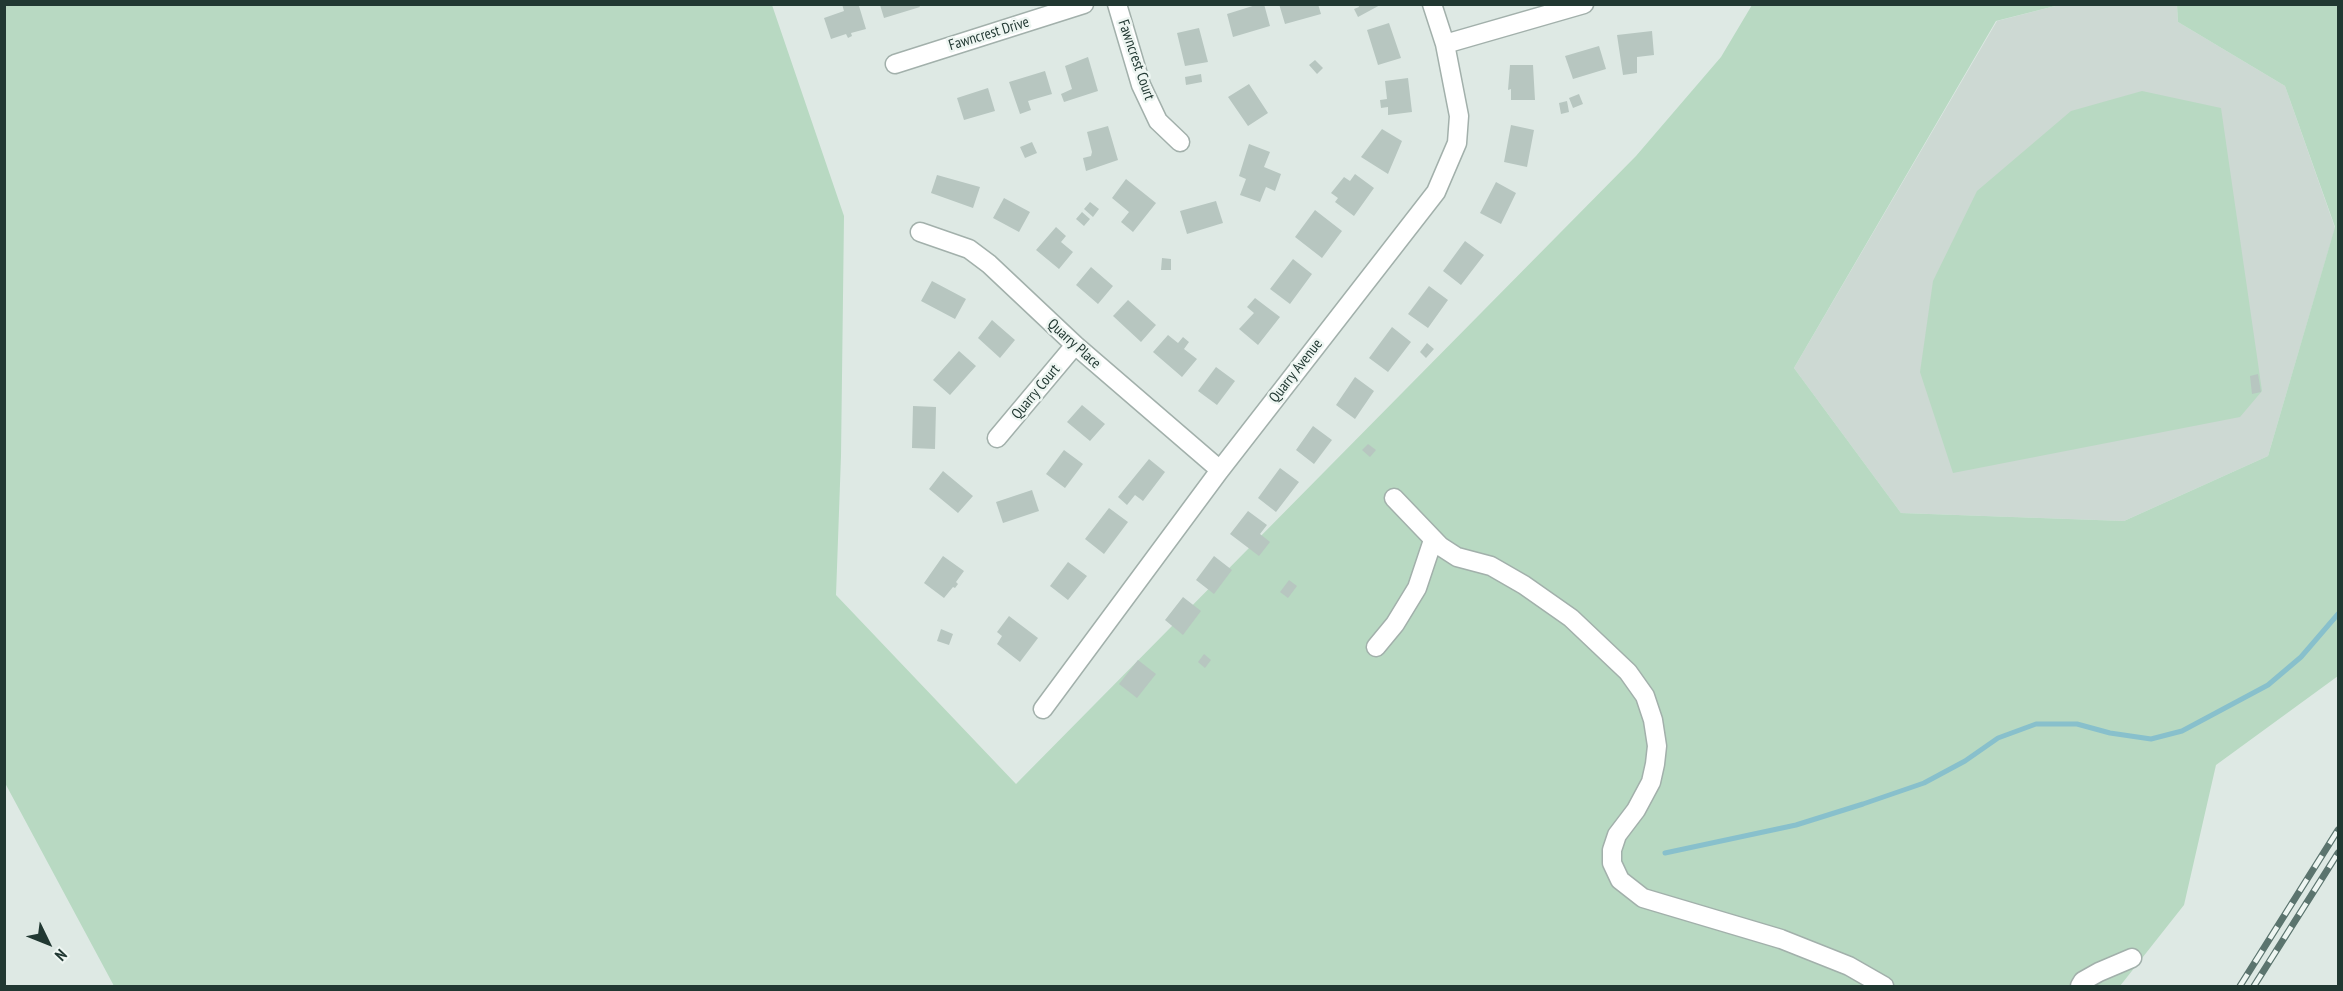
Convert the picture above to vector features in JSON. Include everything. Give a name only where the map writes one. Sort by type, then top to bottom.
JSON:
[{"type":"street","name":"Fawncrest Drive","points":[[895,64],[1084,4]]},
{"type":"street","name":"Fawncrest Court","points":[[1117,4],[1145,94],[1158,121],[1180,142]]},
{"type":"street","name":"Quarry Avenue","points":[[1043,709],[1220,470],[1425,207],[1444,177],[1457,143],[1459,116],[1445,44],[1432,4]]},
{"type":"street","points":[[1445,44],[1584,4]]},
{"type":"street","name":"Quarry Place","points":[[920,232],[977,254],[1075,345],[1220,470]]},
{"type":"street","name":"Quarry Court","points":[[997,438],[1075,345]]},
{"type":"street","points":[[1394,498],[1433,540],[1457,557],[1491,567],[1524,585],[1571,618],[1628,672],[1645,696],[1653,720],[1657,746],[1655,764],[1651,782],[1636,810],[1617,835],[1612,850],[1612,863],[1620,880],[1643,897],[1781,939],[1850,966],[1884,987]]},
{"type":"street","points":[[1376,648],[1395,624],[1417,588],[1433,540]]},
{"type":"street","points":[[2080,987],[2084,981],[2099,972],[2132,958]]},
{"type":"shaded area","points":[[2059,5],[2177,5],[2178,22],[2285,86],[2335,228],[2268,456],[2124,521],[1901,513],[1794,368],[1997,21]]},
{"type":"green space","points":[[5,5],[772,5],[844,216],[841,456],[836,595],[1016,784],[1636,156],[1721,57],[1752,5],[2059,5],[1996,21],[1794,368],[1901,513],[2124,521],[2268,456],[2335,227],[2285,86],[2178,22],[2177,5],[2338,5],[2338,676],[2216,765],[2184,905],[2120,986],[114,986],[5,783]]},
{"type":"green space","points":[[2142,91],[2221,108],[2262,391],[2240,417],[1953,473],[1920,372],[1933,281],[1977,191],[2071,111]]},
{"type":"building","points":[[842,4],[859,6],[866,29],[851,33],[852,36],[848,38],[846,34],[831,39],[824,18],[844,11]]},
{"type":"building","points":[[1264,4],[1270,26],[1233,37],[1227,14]]},
{"type":"building","points":[[1279,4],[1318,4],[1321,14],[1285,24]]},
{"type":"building","points":[[1358,4],[1382,4],[1358,17],[1354,9],[1359,7]]},
{"type":"building","points":[[880,5],[919,5],[920,7],[884,18]]},
{"type":"building","points":[[1389,23],[1401,58],[1378,65],[1367,30]]},
{"type":"building","points":[[1199,28],[1208,62],[1185,66],[1177,33]]},
{"type":"building","points":[[1652,31],[1654,55],[1637,57],[1637,73],[1623,75],[1617,35]]},
{"type":"building","points":[[1599,46],[1606,69],[1573,79],[1565,56]]},
{"type":"building","points":[[1088,57],[1098,91],[1064,102],[1061,94],[1072,89],[1065,66]]},
{"type":"building","points":[[1315,60],[1323,68],[1317,74],[1309,65]]},
{"type":"building","points":[[1510,65],[1533,65],[1535,100],[1511,100],[1511,89],[1508,90]]},
{"type":"building","points":[[1045,71],[1052,94],[1028,101],[1031,110],[1020,114],[1009,82]]},
{"type":"building","points":[[1201,74],[1202,82],[1186,85],[1185,77]]},
{"type":"building","points":[[1408,78],[1412,112],[1388,115],[1388,107],[1381,108],[1380,100],[1387,99],[1385,81]]},
{"type":"building","points":[[1249,84],[1268,113],[1248,126],[1228,97]]},
{"type":"building","points":[[988,88],[995,111],[964,120],[957,98]]},
{"type":"building","points":[[1579,94],[1583,104],[1573,108],[1569,98]]},
{"type":"building","points":[[1567,101],[1569,112],[1561,114],[1559,103]]},
{"type":"building","points":[[1511,125],[1534,130],[1527,167],[1504,162]]},
{"type":"building","points":[[1108,126],[1118,160],[1086,171],[1083,158],[1091,156],[1092,152],[1087,132]]},
{"type":"building","points":[[1382,129],[1402,141],[1388,174],[1361,157]]},
{"type":"building","points":[[1032,142],[1037,153],[1025,158],[1020,147]]},
{"type":"building","points":[[1249,144],[1270,152],[1264,167],[1281,174],[1275,191],[1266,187],[1260,202],[1240,195],[1246,179],[1239,176]]},
{"type":"building","points":[[1355,174],[1374,188],[1354,216],[1335,202],[1338,198],[1331,193],[1344,177],[1350,181]]},
{"type":"building","points":[[937,175],[980,187],[973,208],[931,193]]},
{"type":"building","points":[[1126,179],[1156,203],[1133,232],[1121,222],[1129,212],[1112,198]]},
{"type":"building","points":[[1496,182],[1516,193],[1501,224],[1480,213]]},
{"type":"building","points":[[1004,198],[1030,212],[1019,232],[993,218]]},
{"type":"building","points":[[1216,201],[1223,223],[1187,234],[1180,211]]},
{"type":"building","points":[[1090,202],[1099,209],[1093,217],[1084,209]]},
{"type":"building","points":[[1315,210],[1342,231],[1322,258],[1295,237]]},
{"type":"building","points":[[1082,212],[1090,219],[1084,226],[1076,219]]},
{"type":"building","points":[[1056,227],[1066,236],[1061,242],[1073,252],[1059,269],[1036,250]]},
{"type":"building","points":[[1465,241],[1484,255],[1461,285],[1443,271]]},
{"type":"building","points":[[1162,258],[1171,259],[1171,270],[1161,270]]},
{"type":"building","points":[[1293,259],[1312,274],[1290,304],[1270,289]]},
{"type":"building","points":[[1091,267],[1113,286],[1098,304],[1076,285]]},
{"type":"building","points":[[932,281],[966,299],[955,319],[921,301]]},
{"type":"building","points":[[1429,286],[1448,300],[1428,328],[1408,314]]},
{"type":"building","points":[[1255,298],[1280,317],[1258,345],[1239,329],[1254,313],[1247,307]]},
{"type":"building","points":[[1128,300],[1156,325],[1141,342],[1113,316]]},
{"type":"building","points":[[992,320],[1015,340],[1000,358],[978,338]]},
{"type":"building","points":[[1392,327],[1411,342],[1388,372],[1369,358]]},
{"type":"building","points":[[1168,335],[1178,343],[1183,337],[1189,342],[1184,349],[1197,359],[1182,377],[1153,352]]},
{"type":"building","points":[[1427,343],[1434,349],[1426,358],[1420,352]]},
{"type":"building","points":[[959,351],[976,366],[950,395],[933,380]]},
{"type":"building","points":[[1216,367],[1235,381],[1217,405],[1198,391]]},
{"type":"building","points":[[2258,374],[2261,392],[2252,394],[2250,376]]},
{"type":"building","points":[[1355,377],[1374,391],[1355,419],[1336,405]]},
{"type":"building","points":[[1082,405],[1105,424],[1090,441],[1067,422]]},
{"type":"building","points":[[913,406],[936,407],[935,449],[912,448]]},
{"type":"building","points":[[1313,426],[1332,440],[1314,464],[1296,450]]},
{"type":"building","points":[[1368,444],[1376,450],[1370,457],[1362,450]]},
{"type":"building","points":[[1064,450],[1083,464],[1065,488],[1046,474]]},
{"type":"building","points":[[1149,459],[1165,472],[1143,501],[1135,495],[1127,505],[1118,497]]},
{"type":"building","points":[[1280,468],[1299,482],[1276,512],[1258,498]]},
{"type":"building","points":[[943,471],[973,496],[958,513],[929,489]]},
{"type":"building","points":[[1032,490],[1039,511],[1003,523],[996,502]]},
{"type":"building","points":[[1109,508],[1128,522],[1104,554],[1085,539]]},
{"type":"building","points":[[1248,511],[1267,525],[1260,534],[1270,542],[1259,556],[1230,534]]},
{"type":"building","points":[[943,556],[964,571],[956,582],[958,584],[944,598],[924,583]]},
{"type":"building","points":[[1214,556],[1232,570],[1214,594],[1196,580]]},
{"type":"building","points":[[1068,562],[1087,576],[1068,600],[1050,586]]},
{"type":"building","points":[[1289,580],[1297,586],[1288,598],[1280,592]]},
{"type":"building","points":[[1183,597],[1201,611],[1183,635],[1165,620]]},
{"type":"building","points":[[1009,616],[1038,638],[1020,662],[997,644],[1002,636],[997,632]]},
{"type":"building","points":[[941,629],[953,634],[949,645],[937,641]]},
{"type":"building","points":[[1204,654],[1211,660],[1205,668],[1198,662]]},
{"type":"building","points":[[1138,660],[1156,674],[1137,698],[1119,684]]},
{"type":"waterway","points":[[1665,853],[1796,825],[1924,783],[1965,761],[1998,738],[2036,724],[2077,724],[2110,733],[2151,739],[2182,731],[2268,685],[2301,657],[2338,614]]},
{"type":"railway","points":[[2240,986],[2338,830]]},
{"type":"railway","points":[[2254,986],[2338,853]]}]
